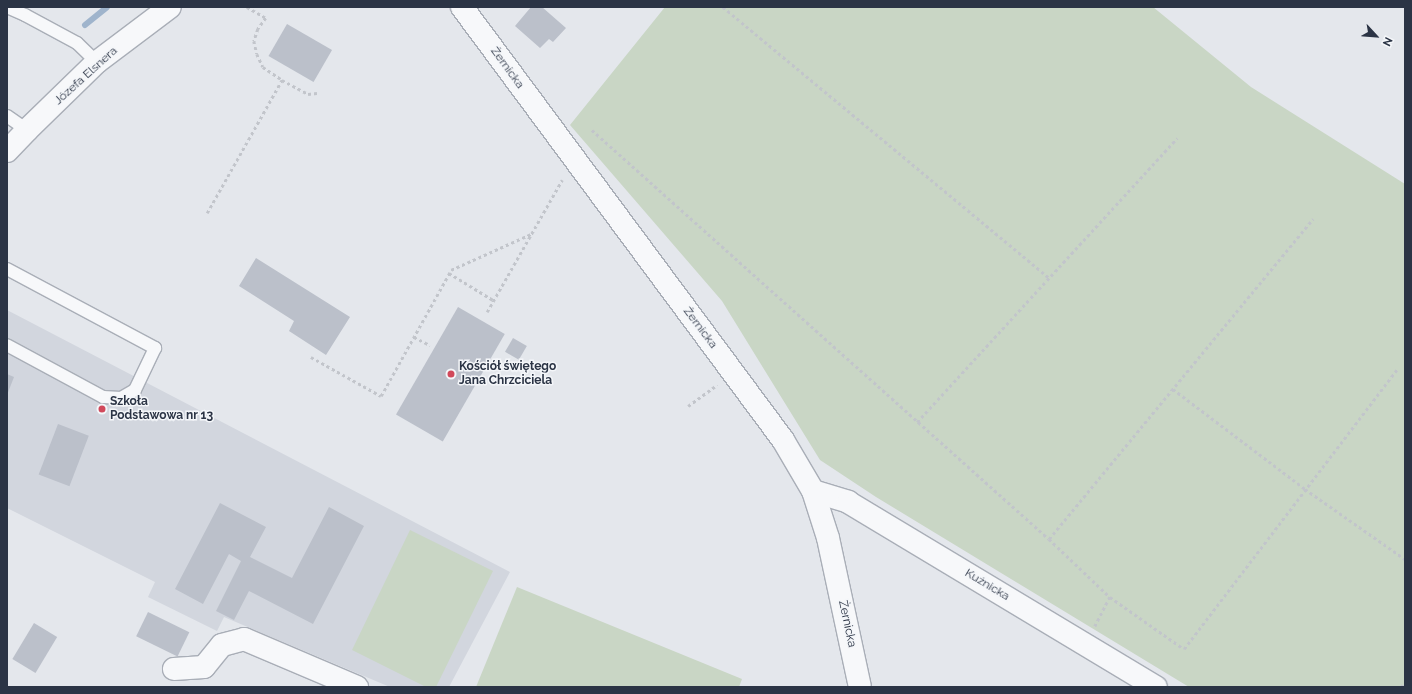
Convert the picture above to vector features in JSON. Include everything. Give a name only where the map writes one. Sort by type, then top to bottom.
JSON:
[{"type":"street","name":"Józefa Elsnera","points":[[7,151],[98,62],[170,7]]},
{"type":"street","name":"Żernicka","points":[[462,7],[783,440],[813,491],[828,538],[860,687]]},
{"type":"street","name":"Kuźnicka","points":[[813,491],[848,502],[1156,687]]},
{"type":"street","points":[[174,669],[204,667],[222,645],[244,639],[357,687]]},
{"type":"lane","points":[[7,7],[77,43],[98,62]]},
{"type":"lane","points":[[7,116],[27,130]]},
{"type":"lane","points":[[7,269],[155,348],[135,390],[121,398],[103,397],[7,345]]},
{"type":"path","points":[[247,7],[266,18],[258,30],[254,41],[257,54],[264,67],[282,80],[308,94],[317,93]]},
{"type":"path","points":[[723,7],[1049,278]]},
{"type":"path","points":[[207,213],[282,80]]},
{"type":"path","points":[[592,130],[1049,539],[1110,597],[1184,649],[1397,369]]},
{"type":"path","points":[[918,422],[1177,138]]},
{"type":"path","points":[[486,312],[566,174]]},
{"type":"path","points":[[1049,539],[1313,219]]},
{"type":"path","points":[[311,357],[381,396],[451,270],[531,234]]},
{"type":"path","points":[[449,273],[493,300]]},
{"type":"path","points":[[414,337],[430,345]]},
{"type":"path","points":[[688,406],[720,383]]},
{"type":"path","points":[[1173,389],[1305,489],[1405,559]]},
{"type":"path","points":[[1085,644],[1110,597]]},
{"type":"path","points":[[1401,687],[1405,682]]},
{"type":"shaded area","name":"Szkoła Podstawowa nr 13","points":[[7,310],[510,572],[449,687],[390,687],[224,617],[217,631],[148,597],[155,582],[7,508]]},
{"type":"green space","points":[[665,7],[1153,7],[1251,87],[1405,184],[1405,687],[1189,687],[876,497],[820,460],[722,301],[570,125]]},
{"type":"green space","points":[[410,530],[493,571],[436,687],[426,687],[352,650]]},
{"type":"green space","points":[[517,587],[742,679],[739,687],[476,687]]},
{"type":"building","points":[[531,7],[542,7],[566,28],[553,42],[549,39],[540,48],[515,26]]},
{"type":"building","points":[[287,24],[332,50],[314,82],[268,56]]},
{"type":"building","points":[[256,258],[350,317],[326,355],[289,331],[294,321],[239,286]]},
{"type":"building","name":"Kościół świętego Jana Chrzciciela","points":[[458,307],[505,334],[443,441],[396,414]]},
{"type":"building","points":[[513,338],[527,346],[519,360],[505,352]]},
{"type":"building","points":[[7,374],[14,377],[7,395]]},
{"type":"building","points":[[58,424],[89,436],[69,486],[39,474]]},
{"type":"building","points":[[220,503],[266,527],[250,557],[292,578],[329,507],[364,526],[313,624],[249,591],[234,620],[216,611],[241,561],[229,554],[203,604],[175,589]]},
{"type":"building","points":[[148,612],[189,632],[178,656],[136,636]]},
{"type":"building","points":[[34,623],[57,637],[36,673],[12,659]]},
{"type":"waterway","points":[[85,25],[107,7]]},
{"type":"place","name":"Kościół świętego Jana Chrzciciela","points":[[451,374]]},
{"type":"place","name":"Szkoła Podstawowa nr 13","points":[[102,409]]}]
